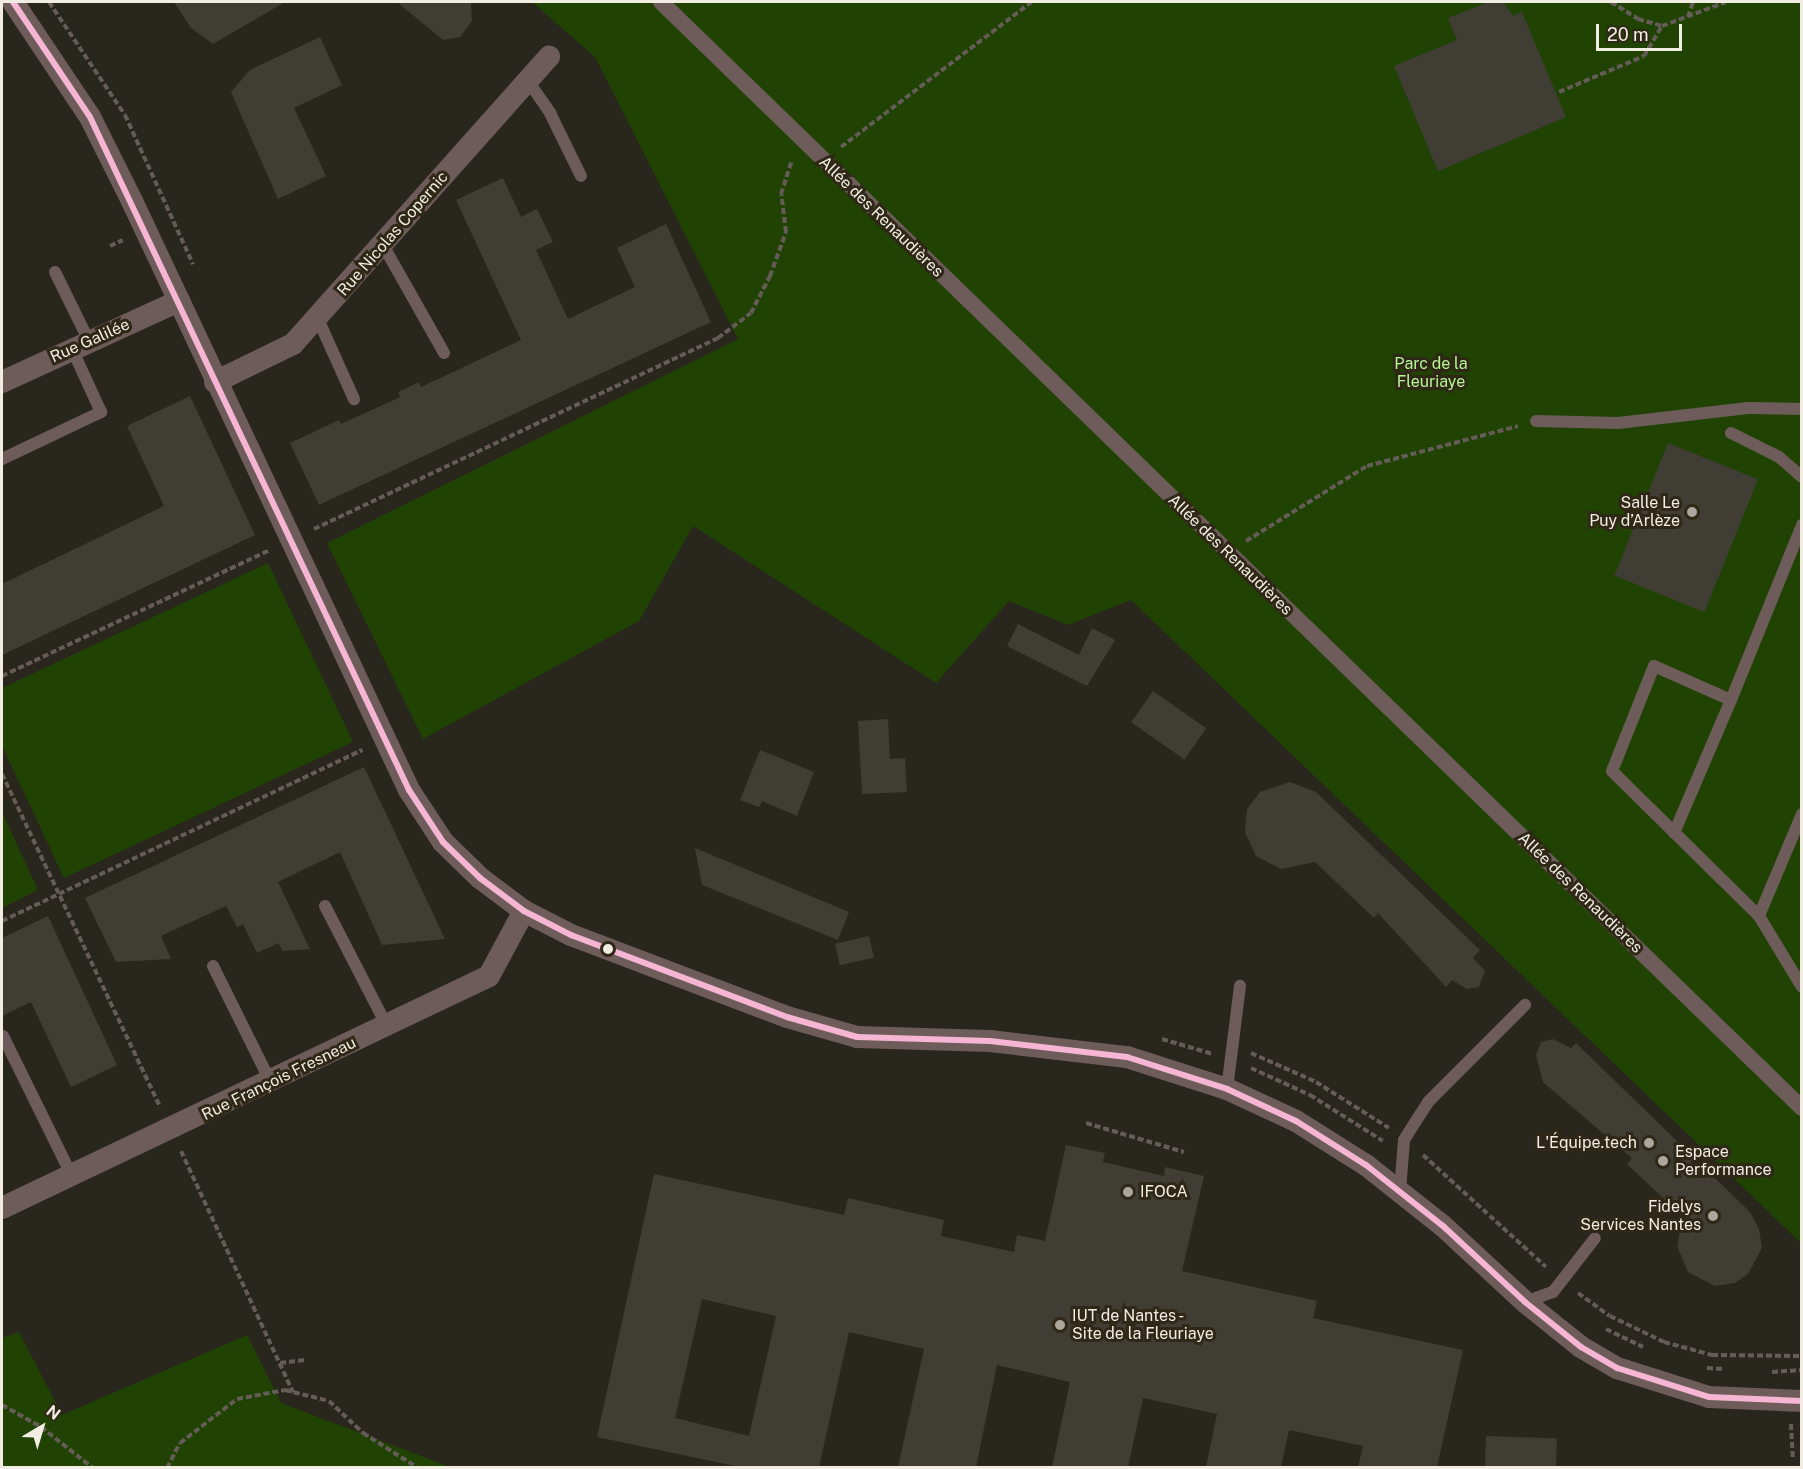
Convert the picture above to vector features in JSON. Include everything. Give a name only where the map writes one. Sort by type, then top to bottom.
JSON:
[{"type":"street","points":[[13,2],[90,117],[409,790],[444,842],[524,911],[589,943],[699,985],[857,1036],[990,1041],[1128,1057],[1227,1089],[1296,1121],[1400,1191],[1525,1302],[1581,1347],[1657,1384],[1709,1397],[1802,1401]]},
{"type":"street","name":"Allée des Renaudières","points":[[661,2],[1802,1108]]},
{"type":"street","name":"Rue Nicolas Copernic","points":[[215,382],[293,344],[318,319],[549,57]]},
{"type":"street","name":"Rue Galilée","points":[[2,382],[179,301]]},
{"type":"street","name":"Rue François Fresneau","points":[[2,1208],[271,1083],[489,976],[524,911]]},
{"type":"lane","points":[[528,81],[550,113],[580,176]]},
{"type":"lane","points":[[383,245],[444,353]]},
{"type":"lane","points":[[2,459],[101,412],[55,272]]},
{"type":"lane","points":[[318,319],[354,399]]},
{"type":"lane","points":[[1536,421],[1618,423],[1748,408],[1802,409]]},
{"type":"lane","points":[[1731,434],[1779,457],[1802,477]]},
{"type":"lane","points":[[1674,833],[1802,525]]},
{"type":"lane","points":[[1731,700],[1654,666],[1612,771],[1759,916],[1802,987]]},
{"type":"lane","points":[[1759,916],[1802,814]]},
{"type":"lane","points":[[325,906],[387,1026]]},
{"type":"lane","points":[[213,966],[271,1083]]},
{"type":"lane","points":[[1227,1089],[1240,986]]},
{"type":"lane","points":[[1400,1191],[1401,1155],[1404,1140],[1429,1101],[1525,1005]]},
{"type":"lane","points":[[3,1036],[72,1176]]},
{"type":"lane","points":[[1525,1302],[1553,1292],[1596,1238]]},
{"type":"path","points":[[49,2],[125,115],[196,272]]},
{"type":"path","points":[[823,160],[1031,2]]},
{"type":"path","points":[[1611,2],[1638,19],[1662,26],[1726,2]]},
{"type":"path","points":[[1688,18],[1693,2]]},
{"type":"path","points":[[1559,93],[1644,56],[1662,26]]},
{"type":"path","points":[[2,676],[718,338],[751,313],[786,232],[781,194],[800,138]]},
{"type":"path","points":[[1227,552],[1367,466],[1536,421]]},
{"type":"path","points":[[310,518],[320,539]]},
{"type":"path","points":[[2,921],[385,739]]},
{"type":"path","points":[[2,774],[294,1392]]},
{"type":"path","points":[[1152,1037],[1229,1059],[1310,1095],[1401,1155]]},
{"type":"path","points":[[1231,1045],[1316,1082],[1404,1140],[1563,1281],[1610,1316],[1664,1342],[1712,1355],[1802,1356]]},
{"type":"path","points":[[1086,1123],[1184,1152]]},
{"type":"path","points":[[1602,1327],[1649,1350]]},
{"type":"path","points":[[280,1363],[305,1360]]},
{"type":"path","points":[[1697,1365],[1727,1370]]},
{"type":"path","points":[[1767,1372],[1802,1370]]},
{"type":"path","points":[[167,1467],[180,1443],[237,1399],[294,1392],[329,1401],[363,1433],[418,1467]]},
{"type":"path","points":[[2,1405],[41,1427],[93,1467]]},
{"type":"green space","name":"Parc de la Fleuriaye","points":[[532,2],[1801,2],[1801,1243],[1131,600],[1068,625],[1009,601],[936,683],[693,526],[639,621],[423,739],[327,543],[738,339],[595,57]]},
{"type":"green space","points":[[268,563],[353,742],[64,878],[2,746],[2,688]]},
{"type":"green space","points":[[2,812],[38,890],[2,908]]},
{"type":"green space","points":[[19,1332],[62,1415],[247,1335],[281,1403],[450,1467],[2,1467],[2,1338]]},
{"type":"building","points":[[174,2],[285,2],[213,44],[191,28]]},
{"type":"building","points":[[397,2],[471,2],[472,21],[460,37],[443,40]]},
{"type":"building","points":[[1489,2],[1503,2],[1513,16],[1522,12],[1566,117],[1438,171],[1394,66],[1457,40],[1448,18]]},
{"type":"building","points":[[320,37],[342,85],[294,108],[326,176],[278,199],[231,92],[250,70]]},
{"type":"building","points":[[503,178],[521,217],[537,209],[553,242],[536,250],[568,319],[635,287],[617,248],[666,224],[711,322],[319,505],[290,443],[339,420],[341,424],[400,397],[398,392],[419,382],[421,387],[521,340],[456,200]]},
{"type":"building","points":[[190,396],[255,535],[2,655],[2,584],[164,506],[127,426]]},
{"type":"building","name":"Salle Le Puy d’Arlèze","points":[[1668,443],[1758,479],[1704,612],[1614,576]]},
{"type":"building","points":[[1018,624],[1079,655],[1092,628],[1115,640],[1087,686],[1007,646]]},
{"type":"building","points":[[1153,691],[1206,728],[1184,759],[1131,722]]},
{"type":"building","points":[[888,719],[890,759],[905,758],[907,792],[862,794],[858,721]]},
{"type":"building","points":[[760,750],[814,772],[797,816],[762,801],[759,807],[740,800]]},
{"type":"building","points":[[364,767],[445,939],[382,945],[340,852],[278,882],[310,949],[283,951],[278,943],[257,953],[243,924],[237,927],[226,906],[161,936],[171,959],[116,962],[85,898]]},
{"type":"building","points":[[1290,782],[1316,792],[1480,950],[1473,958],[1485,971],[1479,987],[1467,989],[1452,980],[1446,987],[1378,913],[1374,918],[1315,862],[1281,869],[1256,856],[1245,832],[1247,809],[1260,792]]},
{"type":"building","points":[[695,848],[849,912],[838,940],[702,885]]},
{"type":"building","points":[[48,916],[117,1065],[71,1087],[31,1002],[2,1016],[2,938]]},
{"type":"building","points":[[869,936],[874,957],[840,965],[835,944]]},
{"type":"building","name":"Espace Performance","points":[[1553,1039],[1571,1048],[1576,1043],[1750,1212],[1759,1229],[1762,1248],[1748,1274],[1735,1283],[1715,1286],[1688,1272],[1677,1246],[1683,1217],[1627,1164],[1632,1158],[1543,1082],[1536,1055],[1541,1042]]},
{"type":"building","name":"IUT de Nantes - Site de la Fleuriaye","points":[[1066,1145],[1105,1153],[1103,1162],[1164,1176],[1165,1167],[1204,1176],[1182,1271],[1317,1301],[1313,1318],[1463,1350],[1437,1467],[1358,1467],[1363,1446],[1289,1430],[1281,1467],[1206,1467],[1217,1414],[1143,1398],[1128,1467],[1052,1467],[1070,1382],[997,1365],[976,1467],[898,1467],[924,1349],[849,1332],[819,1467],[740,1467],[597,1437],[654,1174],[844,1215],[848,1198],[944,1220],[941,1236],[1014,1252],[1017,1235],[1045,1241]],"holes":[[[702,1299],[776,1316],[749,1436],[675,1418]]]},
{"type":"building","points":[[1486,1436],[1557,1438],[1556,1468],[1485,1467]]},
{"type":"transit line","points":[[13,2],[90,117],[409,790],[443,842],[480,878],[524,911],[571,935],[787,1017],[857,1037],[990,1041],[1127,1057],[1227,1089],[1296,1121],[1366,1165],[1443,1226],[1525,1302],[1581,1347],[1617,1368],[1709,1397],[1802,1401]]},
{"type":"place","name":"Salle Le Puy d’Arlèze","points":[[1692,512]]},
{"type":"place","name":"L'Équipe.tech","points":[[1649,1143]]},
{"type":"place","name":"Espace Performance","points":[[1663,1161]]},
{"type":"place","name":"IFOCA","points":[[1128,1192]]},
{"type":"place","name":"Fidelys Services Nantes","points":[[1713,1216]]},
{"type":"place","name":"IUT de Nantes - Site de la Fleuriaye","points":[[1060,1325]]}]
